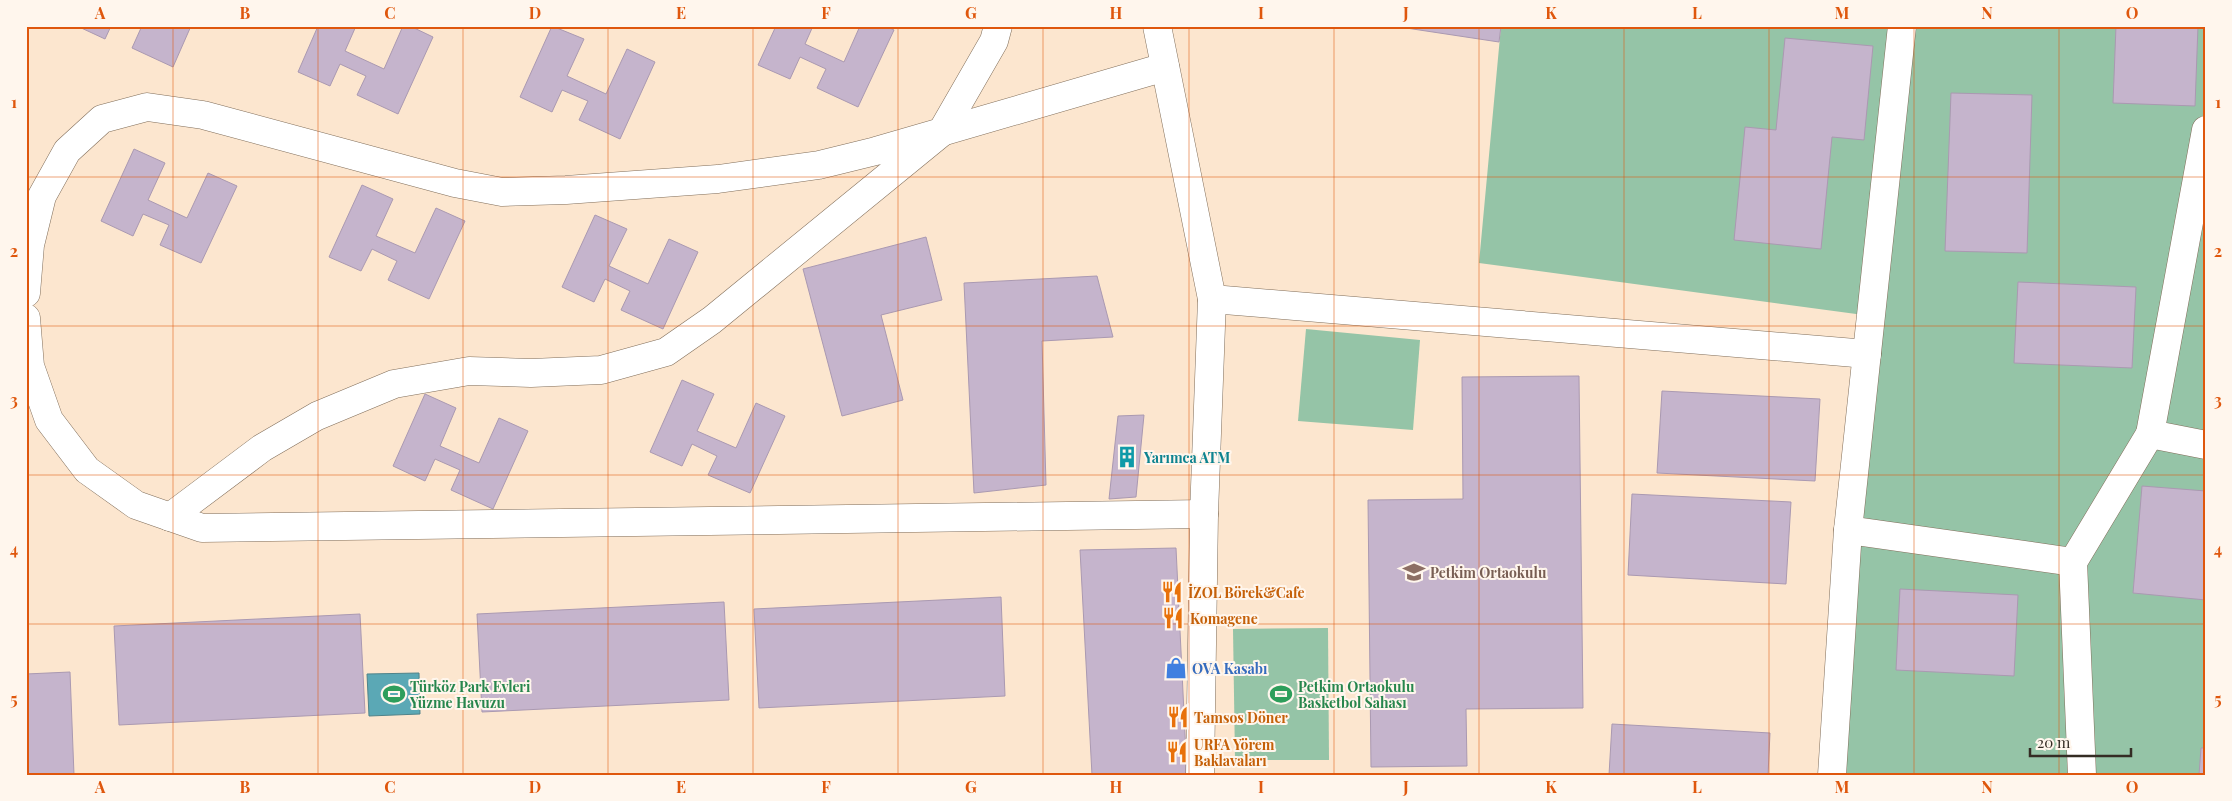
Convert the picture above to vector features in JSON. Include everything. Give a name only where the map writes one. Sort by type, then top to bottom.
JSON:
[{"type":"street","points":[[170,517],[270,443],[317,416],[394,384],[469,371],[531,373],[601,370],[666,352],[712,320],[941,133],[994,41],[998,26]]},
{"type":"street","points":[[1157,26],[1212,299],[1204,514],[1200,775]]},
{"type":"street","points":[[1832,775],[1848,530],[1902,26]]},
{"type":"street","points":[[26,293],[30,245],[42,196],[67,151],[102,119],[147,107],[203,115],[455,183],[502,192],[566,190],[718,180],[820,165],[941,133],[1165,67]]},
{"type":"street","points":[[2082,775],[2073,562],[2150,434],[2206,130]]},
{"type":"street","points":[[1212,299],[1867,354]]},
{"type":"street","points":[[26,318],[30,366],[49,420],[87,470],[136,505],[202,528],[1204,514]]},
{"type":"street","points":[[2150,434],[2206,445]]},
{"type":"street","points":[[1848,530],[2073,562]]},
{"type":"green space","points":[[1501,26],[2206,26],[2206,775],[1832,775],[1871,316],[1479,263]]},
{"type":"green space","points":[[1306,329],[1420,340],[1413,430],[1298,421]]},
{"type":"green space","name":"Petkim Ortaokulu Basketbol Sahası","points":[[1328,628],[1329,760],[1235,760],[1233,629]]},
{"type":"water","name":"Türköz Park Evleri Yüzme Havuzu","points":[[419,673],[420,714],[369,716],[367,674]]},
{"type":"building","points":[[77,26],[111,26],[105,39]]},
{"type":"building","points":[[136,26],[191,26],[173,67],[132,48],[141,28]]},
{"type":"building","points":[[318,26],[356,26],[345,51],[384,69],[403,26],[410,26],[433,37],[398,114],[357,95],[366,76],[340,64],[330,86],[298,72]]},
{"type":"building","points":[[552,26],[584,39],[567,76],[606,94],[627,49],[655,62],[620,139],[579,120],[588,101],[562,90],[552,112],[520,97]]},
{"type":"building","points":[[776,26],[813,26],[805,44],[844,62],[860,26],[886,26],[894,30],[858,107],[817,88],[826,69],[800,57],[790,79],[758,65]]},
{"type":"building","points":[[1393,26],[1501,26],[1499,42]]},
{"type":"building","points":[[2116,26],[2198,26],[2195,106],[2113,103]]},
{"type":"building","points":[[1785,38],[1873,46],[1864,140],[1832,137],[1821,249],[1734,240],[1745,127],[1776,130]]},
{"type":"building","points":[[1951,93],[2032,95],[2027,253],[1945,251]]},
{"type":"building","points":[[134,149],[165,163],[148,200],[187,218],[208,173],[237,186],[201,263],[160,245],[169,225],[143,214],[133,236],[101,221]]},
{"type":"building","points":[[362,185],[393,199],[376,236],[415,253],[436,208],[465,221],[429,299],[388,280],[397,261],[372,249],[361,271],[329,257]]},
{"type":"building","points":[[595,215],[627,229],[609,266],[648,284],[669,239],[698,252],[663,329],[621,310],[630,291],[605,279],[594,302],[562,287]]},
{"type":"building","points":[[926,237],[942,300],[881,315],[903,400],[842,416],[803,269]]},
{"type":"building","points":[[1097,276],[1113,337],[1042,341],[1046,485],[974,493],[964,283]]},
{"type":"building","points":[[2018,282],[2136,287],[2132,368],[2014,363]]},
{"type":"building","name":"Petkim Ortaokulu","points":[[1579,376],[1583,708],[1466,709],[1467,766],[1371,767],[1368,500],[1463,499],[1462,377]]},
{"type":"building","points":[[682,380],[714,394],[697,431],[736,448],[756,403],[785,416],[750,493],[708,475],[717,456],[692,444],[682,466],[650,452]]},
{"type":"building","points":[[1662,391],[1820,399],[1815,481],[1657,473]]},
{"type":"building","points":[[425,394],[456,408],[440,446],[479,463],[499,418],[528,431],[493,509],[451,490],[460,470],[435,459],[425,481],[393,466]]},
{"type":"building","name":"Yarımca ATM","points":[[1144,415],[1136,497],[1109,499],[1118,416]]},
{"type":"building","points":[[2142,486],[2206,491],[2206,600],[2133,593]]},
{"type":"building","points":[[1632,494],[1791,502],[1786,584],[1628,575]]},
{"type":"building","points":[[1176,548],[1187,775],[1092,775],[1080,550]]},
{"type":"building","points":[[1900,589],[2018,595],[2014,676],[1896,670]]},
{"type":"building","points":[[1001,597],[1005,696],[759,708],[754,609]]},
{"type":"building","points":[[724,602],[729,700],[482,712],[477,614]]},
{"type":"building","points":[[360,614],[365,713],[119,725],[114,626]]},
{"type":"building","points":[[70,672],[74,775],[26,775],[26,674]]},
{"type":"building","points":[[1612,724],[1770,733],[1768,775],[1609,775]]},
{"type":"building","points":[[2201,748],[2206,748],[2206,775],[2199,775]]},
{"type":"place","name":"Yarımca ATM","points":[[1127,457]]},
{"type":"place","name":"Petkim Ortaokulu","points":[[1414,572]]},
{"type":"place","name":"İZOL Börek&Cafe","points":[[1172,592]]},
{"type":"place","name":"Komagene","points":[[1173,618]]},
{"type":"place","name":"OVA Kasabı","points":[[1176,668]]},
{"type":"place","name":"Türköz Park Evleri Yüzme Havuzu","points":[[394,694]]},
{"type":"place","name":"Petkim Ortaokulu Basketbol Sahası","points":[[1281,694]]},
{"type":"place","name":"Tamsos Döner","points":[[1178,717]]},
{"type":"place","name":"URFA Yörem Baklavaları","points":[[1177,752]]}]
